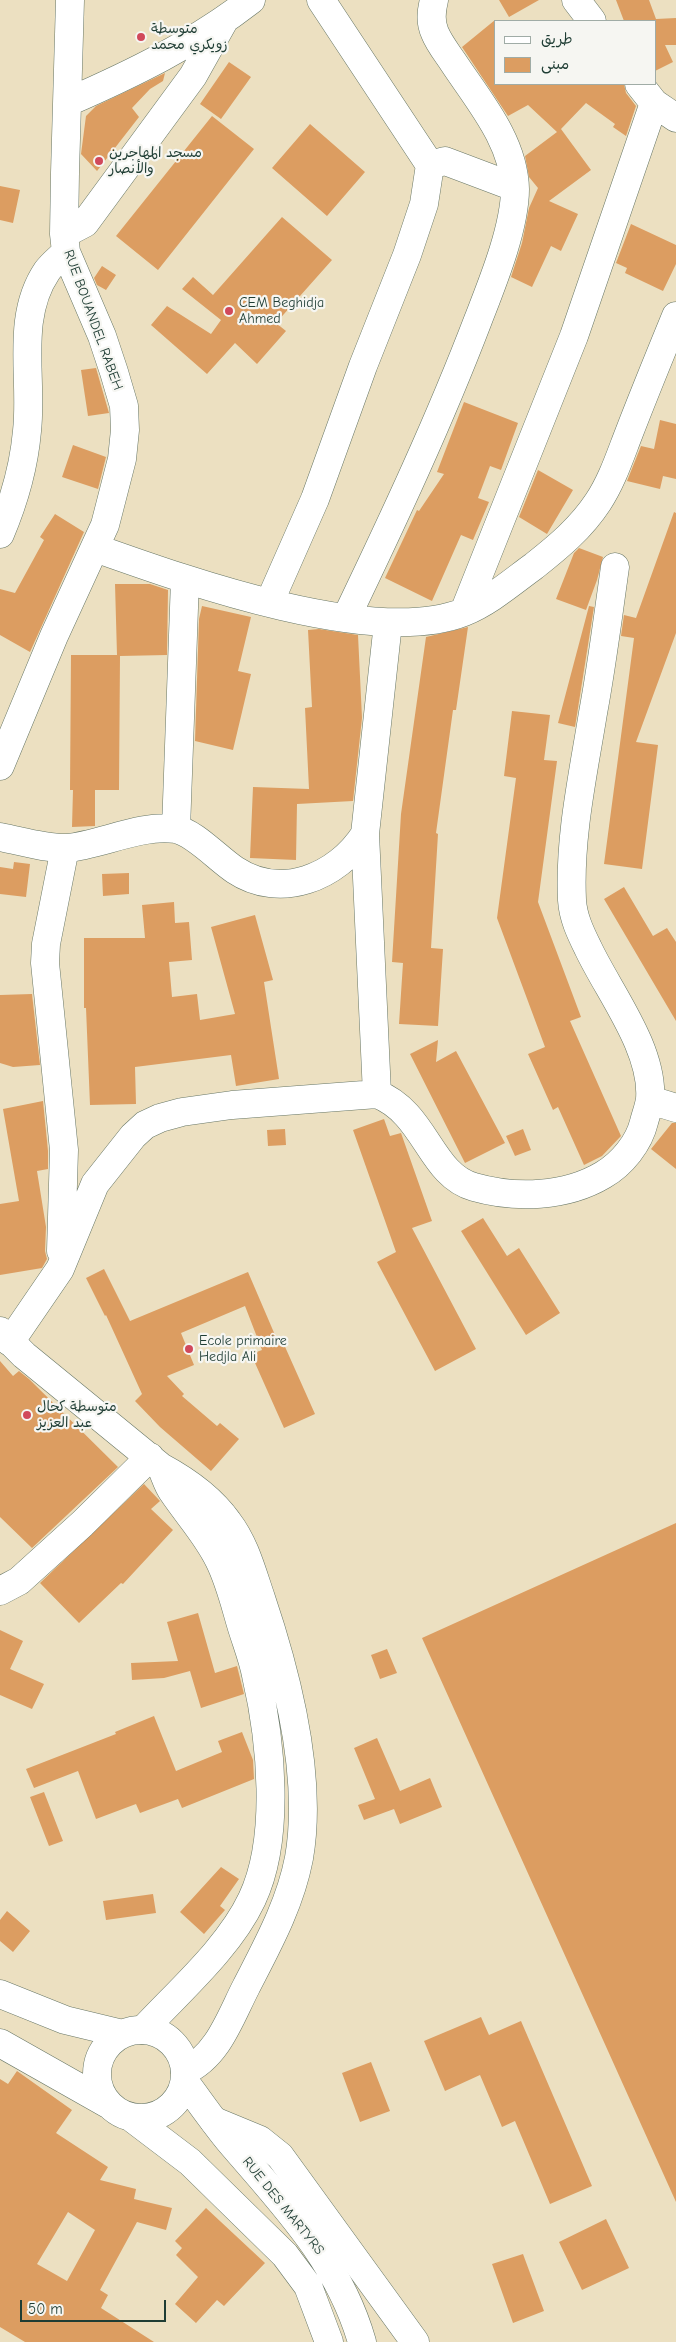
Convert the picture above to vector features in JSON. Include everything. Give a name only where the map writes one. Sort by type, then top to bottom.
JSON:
[{"type":"street","name":"RUE BOUANDEL RABEH","points":[[0,766],[54,636],[105,526],[122,459],[125,430],[124,406],[102,336],[65,243],[70,0]]},
{"type":"street","points":[[68,102],[123,78],[201,35],[251,0]]},
{"type":"street","points":[[270,602],[315,499],[363,366],[407,255],[424,204],[430,165],[320,0]]},
{"type":"street","points":[[346,618],[396,514],[467,348],[503,249],[512,212],[513,172],[507,152],[490,116],[435,34],[431,11],[434,0]]},
{"type":"street","points":[[576,0],[591,20]]},
{"type":"street","points":[[0,534],[19,478],[27,430],[27,334],[31,308],[39,284],[65,243],[85,223],[193,76],[225,19]]},
{"type":"street","points":[[464,612],[574,336],[647,93],[676,118]]},
{"type":"street","points":[[430,165],[445,161],[514,187]]},
{"type":"street","points":[[95,548],[186,580],[270,602],[346,618],[388,624],[436,620],[464,612],[508,586],[567,540],[586,520],[611,479],[676,316]]},
{"type":"street","points":[[185,2076],[205,2059],[220,2039],[276,1929],[290,1894],[299,1858],[302,1799],[297,1743],[286,1687],[269,1622],[247,1555],[229,1522],[211,1502],[182,1478],[156,1462],[5,1337],[60,1269],[96,1184],[133,1136],[145,1125],[160,1118],[182,1112],[232,1105],[377,1094],[396,1103],[408,1114],[446,1170],[458,1180],[471,1186],[492,1191],[563,1192],[592,1182],[612,1170],[627,1154],[642,1132],[650,1100],[643,1057],[632,1030],[600,973],[576,924],[572,903],[572,854],[578,804],[615,567]]},
{"type":"street","points":[[176,829],[186,580]]},
{"type":"street","points":[[377,1094],[365,834],[388,624]]},
{"type":"street","points":[[0,837],[66,848],[139,832],[176,829],[188,834],[247,877],[261,882],[281,884],[317,877],[334,867],[356,848],[365,834]]},
{"type":"street","points":[[60,1269],[64,1150],[45,963],[46,944],[66,848]]},
{"type":"street","points":[[650,1100],[676,1108]]},
{"type":"street","points":[[0,1591],[19,1581],[82,1524],[156,1462]]},
{"type":"street","points":[[108,2104],[100,2092],[96,2078],[98,2063],[104,2050],[114,2038],[132,2032],[211,1956],[238,1924],[252,1899],[262,1871],[268,1836],[271,1773],[256,1675],[234,1596],[220,1561],[205,1534],[171,1490],[156,1462]]},
{"type":"street","points":[[0,1994],[65,2020],[132,2032],[157,2032],[170,2040],[180,2051],[185,2076],[181,2094],[173,2106],[161,2114],[147,2119],[132,2118],[119,2113],[108,2104],[0,2043]]},
{"type":"street","name":"RUE DES MARTYRS","points":[[185,2076],[214,2120],[305,2230],[326,2260],[348,2301],[362,2342]]},
{"type":"street","name":"RUE DES MARTYRS","points":[[132,2118],[190,2162],[285,2255],[308,2286],[329,2342]]},
{"type":"street","points":[[214,2120],[260,2140],[280,2156],[415,2342]]},
{"type":"building","points":[[499,0],[539,0],[509,17]]},
{"type":"building","points":[[616,0],[649,0],[656,19],[676,18],[676,45],[665,45],[673,62],[656,70],[656,20],[624,20]]},
{"type":"building","points":[[493,22],[493,85],[624,85],[626,93],[636,106],[626,136],[613,127],[615,124],[586,103],[561,129],[591,170],[549,201],[578,214],[561,251],[551,246],[532,287],[511,277],[522,243],[529,208],[538,188],[529,177],[525,156],[557,132],[528,105],[508,116],[462,47]]},
{"type":"building","points":[[229,62],[251,77],[221,119],[200,104]]},
{"type":"building","points":[[165,73],[163,81],[150,89],[132,108],[139,117],[97,171],[81,154],[86,116],[96,106]]},
{"type":"building","points":[[212,116],[254,149],[158,270],[116,236]]},
{"type":"building","points":[[310,124],[365,172],[327,216],[272,168]]},
{"type":"building","points":[[0,186],[20,190],[13,223],[0,220]]},
{"type":"building","points":[[282,217],[332,260],[276,323],[286,331],[257,364],[235,343],[207,374],[151,325],[167,306],[211,334],[221,320],[182,289],[193,277],[213,295]]},
{"type":"building","points":[[631,224],[676,245],[676,264],[663,291],[625,273],[627,268],[616,263]]},
{"type":"building","points":[[102,266],[116,275],[106,290],[97,285],[94,278]]},
{"type":"building","points":[[96,368],[109,413],[88,416],[81,370]]},
{"type":"building","points":[[464,402],[518,423],[501,470],[490,466],[478,498],[489,502],[473,540],[461,535],[432,601],[385,578],[417,510],[419,511],[444,474],[437,472]]},
{"type":"building","points":[[660,420],[676,424],[676,479],[663,476],[660,489],[627,481],[641,446],[654,449]]},
{"type":"building","points":[[73,445],[106,457],[98,489],[62,477]]},
{"type":"building","points":[[538,470],[573,490],[547,534],[519,517]]},
{"type":"building","points":[[674,512],[676,513],[676,633],[636,742],[658,745],[642,869],[604,864],[634,638],[621,636],[624,615],[636,618]]},
{"type":"building","points":[[55,514],[84,532],[30,652],[0,635],[0,589],[15,593],[44,540],[40,537]]},
{"type":"building","points":[[579,548],[603,557],[586,610],[556,599],[574,553]]},
{"type":"building","points":[[115,584],[150,584],[168,590],[167,655],[120,656],[119,790],[95,790],[95,826],[72,827],[73,790],[70,790],[71,655],[117,655]]},
{"type":"building","points":[[202,606],[251,617],[238,671],[251,674],[233,750],[195,741],[199,619]]},
{"type":"building","points":[[589,606],[594,607],[575,727],[558,723]]},
{"type":"building","points":[[468,627],[456,710],[453,710],[436,833],[438,834],[431,948],[443,949],[438,1026],[399,1024],[403,963],[392,962],[401,814],[426,637]]},
{"type":"building","points":[[319,629],[358,635],[362,718],[353,801],[297,804],[296,860],[250,858],[253,787],[309,789],[305,708],[312,707],[308,630]]},
{"type":"building","points":[[512,711],[550,715],[544,760],[557,761],[538,902],[581,1017],[570,1021],[621,1136],[602,1156],[584,1165],[558,1107],[553,1110],[528,1054],[545,1047],[497,918],[516,778],[504,776]]},
{"type":"building","points":[[14,862],[30,864],[26,897],[0,894],[0,867],[13,869]]},
{"type":"building","points":[[129,873],[129,894],[103,896],[102,874]]},
{"type":"building","points":[[624,887],[653,936],[667,928],[676,942],[676,1021],[604,899]]},
{"type":"building","points":[[174,902],[175,923],[189,922],[192,960],[169,962],[172,997],[197,994],[200,1020],[235,1014],[211,927],[255,915],[273,980],[264,982],[279,1079],[236,1086],[231,1055],[135,1067],[136,1104],[90,1105],[86,1008],[84,1008],[84,938],[145,938],[142,905]]},
{"type":"building","points":[[32,994],[40,1065],[13,1067],[0,1063],[0,995]]},
{"type":"building","points":[[438,1040],[436,1062],[456,1051],[505,1143],[465,1163],[410,1054]]},
{"type":"building","points":[[43,1101],[48,1169],[37,1171],[46,1227],[45,1251],[47,1259],[42,1268],[0,1275],[0,1204],[19,1201],[3,1109]]},
{"type":"building","points":[[384,1119],[390,1136],[401,1133],[432,1221],[412,1228],[476,1349],[435,1371],[377,1262],[396,1252],[353,1130]]},
{"type":"building","points":[[672,1123],[676,1123],[676,1169],[651,1149]]},
{"type":"building","points":[[285,1129],[286,1145],[268,1146],[267,1130]]},
{"type":"building","points":[[523,1129],[531,1150],[515,1156],[506,1136]]},
{"type":"building","points":[[483,1218],[507,1256],[519,1248],[560,1313],[526,1335],[461,1231]]},
{"type":"building","points":[[104,1269],[130,1321],[248,1272],[278,1342],[282,1340],[315,1414],[284,1428],[251,1354],[262,1350],[245,1306],[181,1333],[194,1365],[167,1376],[184,1394],[182,1396],[217,1426],[220,1423],[239,1439],[211,1471],[160,1427],[135,1401],[142,1394],[106,1315],[86,1278]]},
{"type":"building","name":"متوسطة كحال عبد العزيز","points":[[0,1361],[13,1376],[19,1371],[29,1379],[118,1467],[32,1548],[0,1517]]},
{"type":"building","points":[[144,1484],[160,1501],[151,1509],[173,1530],[123,1584],[121,1583],[79,1623],[40,1583]]},
{"type":"building","points":[[676,1523],[676,2202],[422,1638]]},
{"type":"building","points":[[198,1613],[215,1673],[237,1666],[244,1694],[201,1708],[190,1671],[164,1678],[132,1680],[131,1663],[178,1661],[167,1622]]},
{"type":"building","points":[[0,1630],[23,1641],[10,1669],[44,1684],[32,1709],[0,1695]]},
{"type":"building","points":[[387,1649],[397,1673],[380,1679],[371,1655]]},
{"type":"building","points":[[154,1716],[176,1771],[222,1752],[218,1741],[242,1732],[253,1760],[254,1779],[182,1808],[178,1799],[140,1813],[136,1804],[96,1819],[78,1771],[34,1788],[26,1769],[116,1734],[115,1732]]},
{"type":"building","points":[[377,1738],[400,1791],[430,1778],[442,1807],[400,1824],[394,1809],[364,1820],[358,1805],[375,1799],[354,1748]]},
{"type":"building","points":[[44,1792],[63,1841],[49,1846],[30,1797]]},
{"type":"building","points":[[221,1867],[239,1879],[220,1906],[225,1910],[204,1934],[180,1912]]},
{"type":"building","points":[[153,1894],[156,1913],[106,1920],[103,1901]]},
{"type":"building","points":[[7,1911],[30,1931],[13,1952],[0,1941],[0,1920]]},
{"type":"building","points":[[481,2017],[489,2035],[521,2021],[592,2186],[550,2204],[515,2121],[502,2127],[480,2075],[445,2091],[424,2041]]},
{"type":"building","points":[[371,2062],[390,2111],[360,2122],[342,2073]]},
{"type":"building","points":[[17,2071],[72,2110],[56,2133],[108,2167],[100,2180],[136,2189],[134,2199],[172,2208],[166,2230],[137,2222],[100,2290],[108,2295],[101,2308],[154,2342],[25,2342],[0,2327],[0,2079],[8,2084]],"holes":[[[68,2212],[95,2230],[67,2281],[37,2264]]]},
{"type":"building","points":[[206,2208],[265,2263],[224,2306],[217,2300],[196,2323],[175,2304],[198,2277],[176,2255],[182,2248],[175,2241]]},
{"type":"building","points":[[606,2219],[629,2268],[582,2290],[559,2242]]},
{"type":"building","points":[[523,2254],[544,2311],[513,2323],[492,2264]]},
{"type":"place","name":"متوسطة زويكري محمد","points":[[141,37]]},
{"type":"place","name":"مسجد المهاجرين والأنصار","points":[[99,161]]},
{"type":"place","name":"CEM Beghidja Ahmed","points":[[229,311]]},
{"type":"place","name":"Ecole primaire Hedjla Ali","points":[[189,1349]]},
{"type":"place","name":"متوسطة كحال عبد العزيز","points":[[27,1415]]}]
